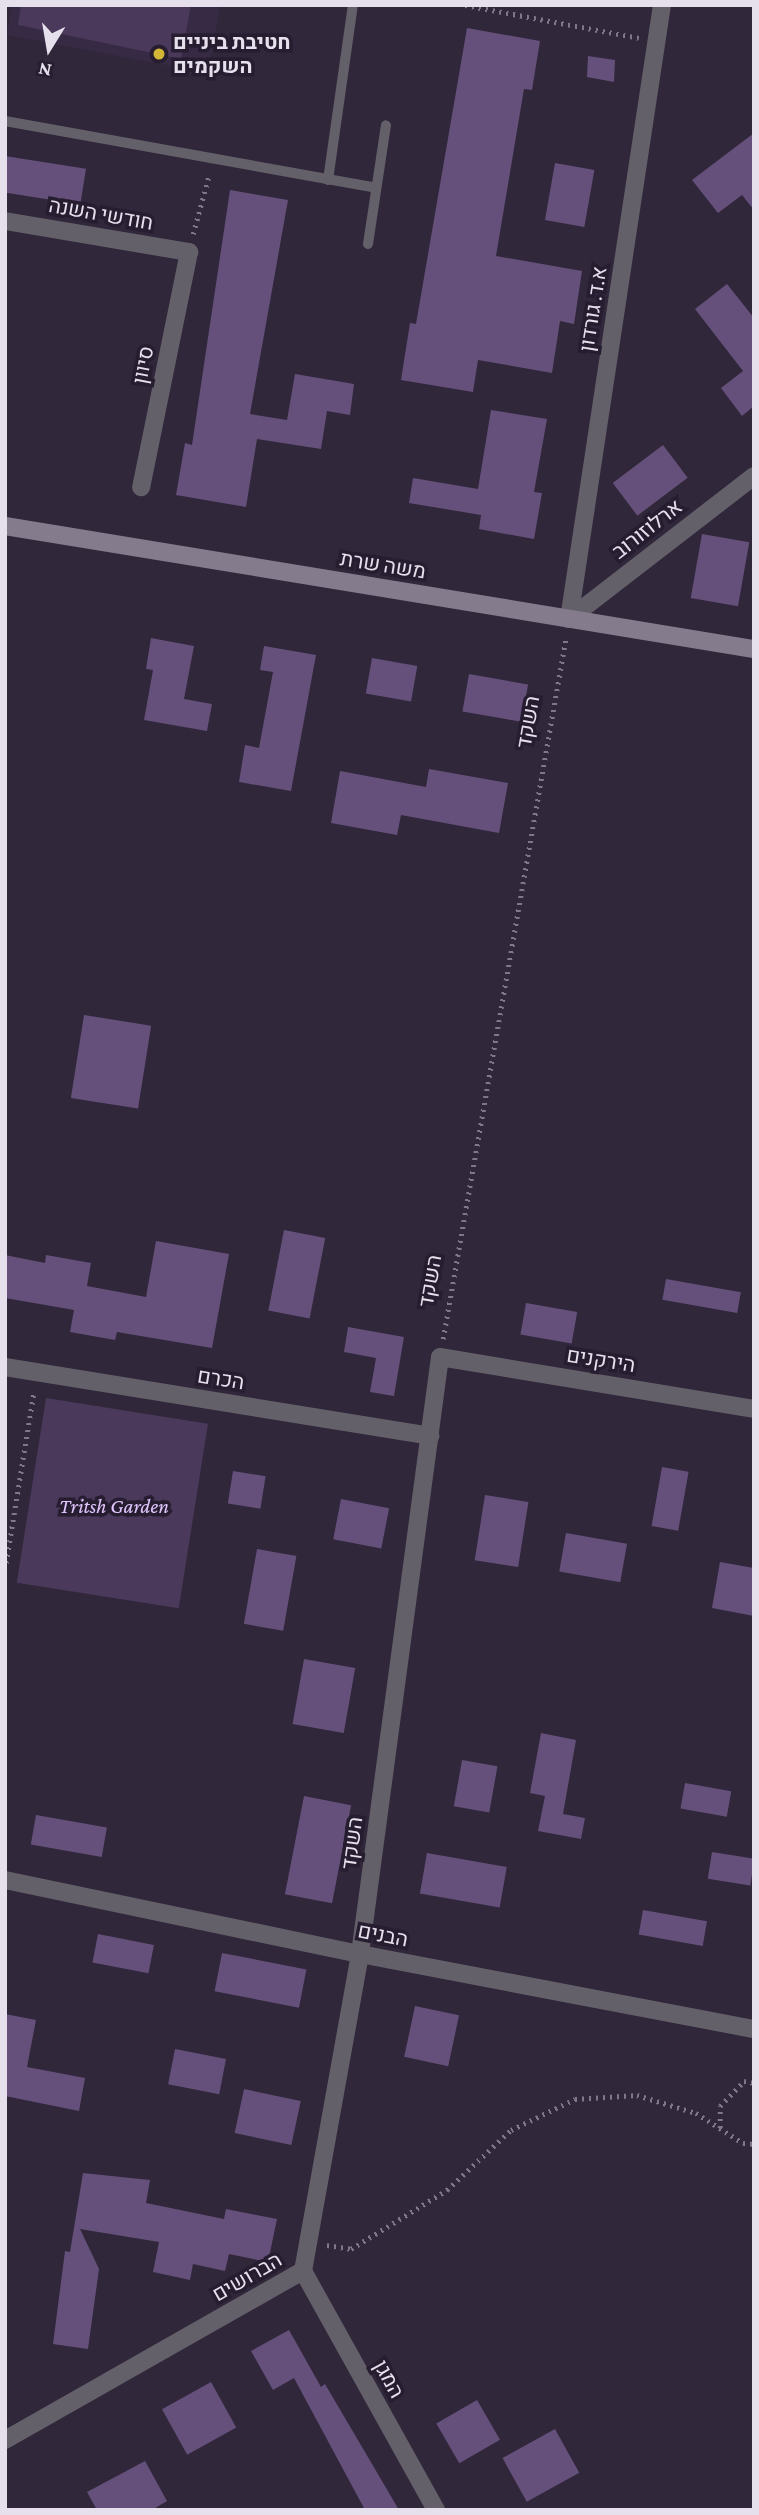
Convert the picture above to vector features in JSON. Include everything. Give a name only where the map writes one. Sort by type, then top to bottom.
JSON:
[{"type":"street","name":"א.ד. גורדון","points":[[569,619],[662,5]]},
{"type":"street","name":"חודשי השנה","points":[[5,221],[189,252]]},
{"type":"street","name":"סיוון","points":[[141,487],[189,252]]},
{"type":"street","name":"ארלוזורוב","points":[[569,619],[754,476]]},
{"type":"street","name":"משה שרת","points":[[5,526],[754,649]]},
{"type":"street","name":"הירקנים","points":[[440,1357],[754,1409]]},
{"type":"street","name":"השקד","points":[[360,1954],[440,1357]]},
{"type":"street","name":"הכרם","points":[[5,1367],[430,1436]]},
{"type":"street","name":"הבנים","points":[[5,1880],[360,1954],[754,2029]]},
{"type":"street","name":"הברושים","points":[[5,2440],[303,2271],[360,1954]]},
{"type":"street","name":"המגן","points":[[303,2271],[436,2510]]},
{"type":"lane","points":[[328,180],[353,5]]},
{"type":"lane","points":[[5,121],[376,188]]},
{"type":"lane","points":[[368,244],[386,125]]},
{"type":"path","points":[[465,5],[657,41]]},
{"type":"path","points":[[189,252],[213,159]]},
{"type":"path","name":"השקד","points":[[440,1357],[569,619]]},
{"type":"path","points":[[6,1563],[37,1372]]},
{"type":"path","points":[[720,2129],[720,2106],[744,2081],[754,2083]]},
{"type":"path","points":[[308,2243],[351,2249],[447,2190],[511,2130],[575,2099],[637,2095],[696,2113],[743,2143],[754,2144]]},
{"type":"shaded area","name":"חטיבת ביניים השקמים","points":[[12,5],[220,5],[208,73],[7,35]]},
{"type":"green space","name":"חטיבת ביניים השקמים","points":[[21,5],[191,5],[181,59],[18,25]]},
{"type":"green space","name":"Tritsh Garden","points":[[46,1398],[208,1424],[179,1608],[17,1583]]},
{"type":"building","points":[[467,28],[540,41],[532,90],[524,89],[496,256],[582,271],[574,324],[560,321],[552,373],[478,360],[473,392],[401,380],[410,323],[416,324]]},
{"type":"building","points":[[588,56],[615,60],[614,82],[587,77]]},
{"type":"building","points":[[754,133],[754,210],[742,195],[718,213],[692,180]]},
{"type":"building","points":[[5,156],[86,169],[80,204],[5,192]]},
{"type":"building","points":[[555,163],[594,170],[584,227],[545,220]]},
{"type":"building","points":[[230,190],[288,200],[250,414],[287,420],[295,374],[354,384],[350,415],[327,411],[321,449],[257,439],[246,507],[176,495],[185,443],[192,445]]},
{"type":"building","points":[[727,284],[754,318],[754,406],[742,416],[721,388],[743,371],[695,309]]},
{"type":"building","points":[[491,410],[547,419],[534,492],[542,493],[534,539],[479,529],[481,515],[409,503],[413,478],[478,489]]},
{"type":"building","points":[[663,445],[688,478],[637,516],[613,483]]},
{"type":"building","points":[[702,534],[749,542],[738,606],[691,598]]},
{"type":"building","points":[[151,638],[194,646],[184,699],[212,704],[207,731],[144,720],[153,670],[146,669]]},
{"type":"building","points":[[264,646],[316,655],[291,791],[239,782],[245,745],[259,748],[273,672],[260,670]]},
{"type":"building","points":[[372,658],[417,666],[411,701],[366,693]]},
{"type":"building","points":[[469,674],[528,684],[521,722],[462,711]]},
{"type":"building","points":[[429,769],[508,783],[499,833],[401,815],[397,835],[331,823],[340,771],[426,787]]},
{"type":"building","points":[[84,1015],[151,1026],[138,1109],[71,1098]]},
{"type":"building","points":[[284,1230],[325,1238],[310,1319],[268,1310]]},
{"type":"building","points":[[156,1241],[229,1254],[212,1348],[117,1332],[115,1340],[70,1332],[74,1310],[5,1298],[5,1255],[45,1263],[46,1255],[91,1263],[87,1286],[146,1297]]},
{"type":"building","points":[[666,1279],[741,1292],[737,1313],[662,1300]]},
{"type":"building","points":[[526,1303],[577,1312],[572,1344],[520,1335]]},
{"type":"building","points":[[348,1327],[404,1337],[394,1396],[370,1392],[376,1358],[344,1352]]},
{"type":"building","points":[[662,1467],[689,1472],[678,1531],[652,1526]]},
{"type":"building","points":[[233,1471],[266,1476],[260,1509],[228,1504]]},
{"type":"building","points":[[485,1495],[528,1502],[518,1567],[475,1560]]},
{"type":"building","points":[[341,1499],[389,1508],[381,1549],[333,1539]]},
{"type":"building","points":[[566,1533],[627,1544],[620,1582],[559,1571]]},
{"type":"building","points":[[257,1549],[296,1556],[283,1631],[244,1624]]},
{"type":"building","points":[[720,1562],[754,1568],[754,1616],[712,1608]]},
{"type":"building","points":[[304,1659],[355,1668],[344,1733],[293,1724]]},
{"type":"building","points":[[541,1733],[576,1740],[563,1814],[585,1818],[581,1839],[538,1831],[545,1796],[530,1793]]},
{"type":"building","points":[[462,1760],[497,1766],[489,1813],[454,1806]]},
{"type":"building","points":[[685,1783],[731,1791],[727,1817],[680,1809]]},
{"type":"building","points":[[304,1796],[351,1805],[332,1903],[285,1894]]},
{"type":"building","points":[[36,1815],[107,1828],[102,1857],[31,1845]]},
{"type":"building","points":[[712,1852],[754,1859],[750,1885],[708,1879]]},
{"type":"building","points":[[427,1853],[507,1867],[500,1907],[420,1893]]},
{"type":"building","points":[[643,1910],[707,1921],[703,1946],[639,1935]]},
{"type":"building","points":[[98,1934],[154,1945],[148,1973],[92,1962]]},
{"type":"building","points":[[222,1953],[306,1969],[299,2008],[215,1991]]},
{"type":"building","points":[[415,2006],[459,2015],[448,2066],[404,2057]]},
{"type":"building","points":[[5,2014],[36,2020],[27,2067],[85,2078],[79,2111],[5,2096]]},
{"type":"building","points":[[175,2049],[226,2059],[219,2094],[168,2084]]},
{"type":"building","points":[[244,2089],[301,2101],[291,2145],[235,2133]]},
{"type":"building","points":[[83,2173],[150,2180],[146,2203],[224,2219],[226,2209],[277,2219],[268,2262],[229,2254],[225,2271],[193,2264],[190,2280],[153,2272],[159,2242],[80,2229],[99,2269],[88,2349],[53,2344],[65,2251],[70,2252]]},
{"type":"building","points":[[289,2330],[321,2387],[325,2384],[399,2510],[365,2510],[294,2378],[273,2390],[251,2351]]},
{"type":"building","points":[[211,2382],[236,2427],[187,2455],[162,2409]]},
{"type":"building","points":[[477,2400],[500,2440],[459,2463],[436,2424]]},
{"type":"building","points":[[555,2429],[579,2473],[527,2502],[503,2458]]},
{"type":"building","points":[[145,2461],[167,2501],[152,2510],[97,2510],[87,2492]]},
{"type":"place","name":"חטיבת ביניים השקמים","points":[[159,54]]}]
